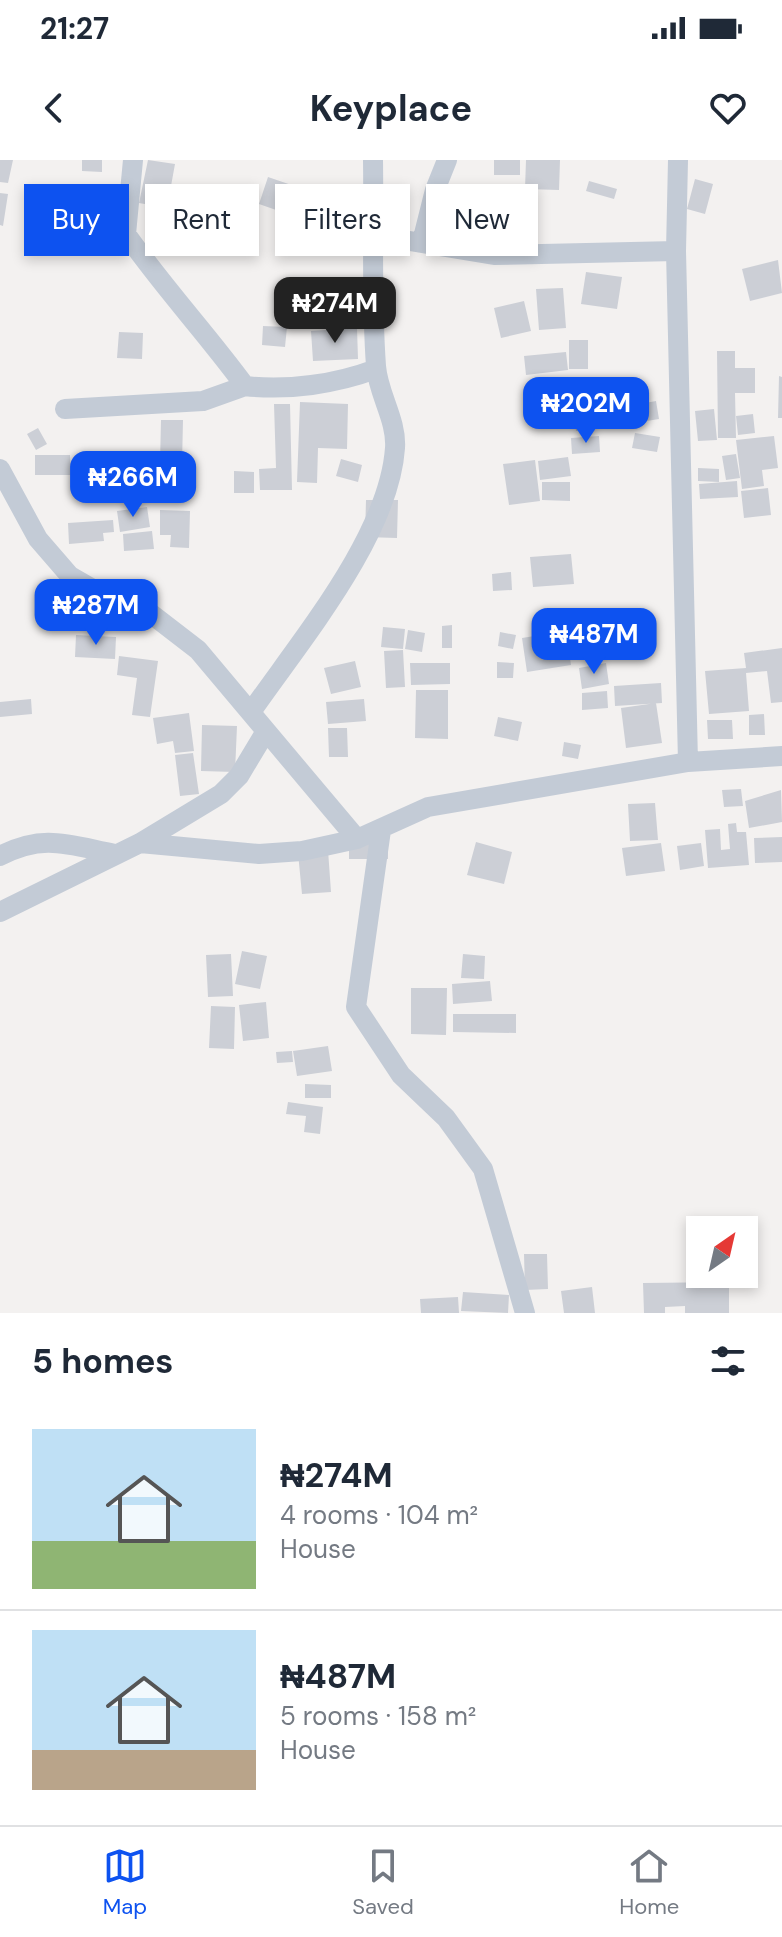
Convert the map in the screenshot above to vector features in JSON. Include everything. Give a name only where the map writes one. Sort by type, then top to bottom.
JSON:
[{"type":"street","points":[[133,160],[126,234],[155,276],[204,330],[245,386]]},
{"type":"street","points":[[373,160],[373,184]]},
{"type":"street","points":[[422,242],[435,190],[447,160]]},
{"type":"street","points":[[678,160],[676,251],[688,762]]},
{"type":"street","points":[[410,240],[494,255],[676,251]]},
{"type":"street","points":[[251,712],[334,593],[365,538],[380,503],[395,448],[394,430],[376,369],[374,256]]},
{"type":"street","points":[[65,409],[203,401],[245,386],[270,389],[351,378],[376,369]]},
{"type":"street","points":[[0,469],[38,539],[70,576],[96,591],[150,613],[175,630],[219,672],[357,839]]},
{"type":"street","points":[[0,912],[140,843],[231,786],[266,731]]},
{"type":"street","points":[[140,843],[259,854],[302,851],[357,839],[428,807],[688,762],[782,756]]},
{"type":"street","points":[[381,830],[356,1007],[401,1075],[446,1118],[483,1169],[525,1313]]},
{"type":"street","points":[[0,856],[21,845],[43,841],[115,854]]},
{"type":"building","points":[[0,160],[13,160],[8,183],[0,182]]},
{"type":"building","points":[[82,160],[102,160],[102,172],[82,171]]},
{"type":"building","points":[[148,160],[175,164],[171,184],[145,184],[145,204],[139,203]]},
{"type":"building","points":[[494,160],[520,160],[520,175],[494,175]]},
{"type":"building","points":[[526,160],[560,160],[559,190],[538,189],[538,184],[525,184]]},
{"type":"building","points":[[268,177],[288,184],[275,184],[275,210],[259,204]]},
{"type":"building","points":[[695,179],[713,184],[705,214],[687,209]]},
{"type":"building","points":[[589,181],[617,189],[614,199],[586,191]]},
{"type":"building","points":[[0,193],[8,194],[3,226],[0,225]]},
{"type":"building","points":[[778,260],[782,293],[750,301],[742,269]]},
{"type":"building","points":[[586,272],[622,277],[617,309],[581,304]]},
{"type":"building","points":[[563,288],[566,328],[539,330],[536,289]]},
{"type":"building","points":[[524,301],[531,331],[501,338],[494,308]]},
{"type":"building","points":[[263,326],[287,327],[285,347],[262,345]]},
{"type":"building","points":[[357,328],[358,359],[313,361],[311,331]]},
{"type":"building","points":[[119,332],[143,333],[142,359],[117,358]]},
{"type":"building","points":[[569,340],[588,340],[588,369],[569,369]]},
{"type":"building","points":[[717,351],[735,351],[735,368],[755,368],[755,393],[735,393],[736,438],[718,438]]},
{"type":"building","points":[[566,352],[568,370],[526,375],[524,356]]},
{"type":"building","points":[[779,376],[782,377],[782,418],[778,418]]},
{"type":"building","points":[[597,387],[602,427],[576,431],[571,391]]},
{"type":"building","points":[[656,401],[659,419],[616,426],[612,409]]},
{"type":"building","points":[[300,402],[348,404],[347,449],[318,448],[317,483],[297,482]]},
{"type":"building","points":[[274,404],[290,404],[292,490],[260,490],[259,469],[276,468]]},
{"type":"building","points":[[714,409],[717,440],[698,441],[695,411]]},
{"type":"building","points":[[753,414],[755,433],[738,435],[736,416]]},
{"type":"building","points":[[161,420],[183,420],[182,464],[160,463]]},
{"type":"building","points":[[38,428],[47,444],[36,450],[27,434]]},
{"type":"building","points":[[635,433],[660,437],[657,452],[632,448]]},
{"type":"building","points":[[599,436],[600,452],[572,454],[571,438]]},
{"type":"building","points":[[774,436],[778,468],[762,470],[764,486],[742,489],[736,440]]},
{"type":"building","points":[[736,454],[740,478],[726,480],[722,456]]},
{"type":"building","points":[[35,455],[70,455],[71,475],[35,475]]},
{"type":"building","points":[[568,457],[571,476],[540,480],[538,461]]},
{"type":"building","points":[[341,459],[362,465],[358,482],[336,476]]},
{"type":"building","points":[[535,460],[540,501],[509,505],[503,464]]},
{"type":"building","points":[[158,467],[180,472],[179,480],[191,483],[188,499],[153,491]]},
{"type":"building","points":[[698,468],[719,469],[719,482],[698,481]]},
{"type":"building","points":[[234,471],[254,472],[254,493],[234,493]]},
{"type":"building","points":[[737,481],[738,497],[700,499],[699,484]]},
{"type":"building","points":[[542,482],[570,482],[570,501],[542,500]]},
{"type":"building","points":[[768,488],[771,515],[744,518],[741,491]]},
{"type":"building","points":[[366,500],[398,500],[397,538],[365,537]]},
{"type":"building","points":[[147,507],[150,527],[120,532],[117,511]]},
{"type":"building","points":[[160,510],[190,511],[189,548],[170,547],[171,535],[160,535]]},
{"type":"building","points":[[113,520],[114,532],[103,533],[104,541],[69,544],[68,523]]},
{"type":"building","points":[[152,531],[154,549],[124,551],[123,534]]},
{"type":"building","points":[[571,554],[574,584],[533,587],[530,557]]},
{"type":"building","points":[[511,572],[512,590],[493,591],[492,574]]},
{"type":"building","points":[[627,617],[630,640],[579,648],[575,626]]},
{"type":"building","points":[[452,625],[452,648],[442,648],[442,626]]},
{"type":"building","points":[[383,627],[405,629],[403,649],[381,647]]},
{"type":"building","points":[[408,630],[425,633],[422,652],[405,649]]},
{"type":"building","points":[[566,631],[571,665],[527,672],[522,638]]},
{"type":"building","points":[[500,632],[516,635],[513,649],[498,646]]},
{"type":"building","points":[[76,635],[116,637],[115,659],[75,657]]},
{"type":"building","points":[[782,648],[782,702],[771,703],[767,671],[746,673],[749,711],[709,714],[705,671],[746,668],[744,653]]},
{"type":"building","points":[[403,650],[405,687],[386,688],[384,651]]},
{"type":"building","points":[[119,656],[158,661],[150,717],[132,715],[137,678],[117,675]]},
{"type":"building","points":[[355,661],[361,687],[331,694],[324,668]]},
{"type":"building","points":[[497,662],[514,663],[513,678],[497,678]]},
{"type":"building","points":[[410,663],[450,663],[450,684],[411,685]]},
{"type":"building","points":[[606,663],[609,684],[582,689],[579,668]]},
{"type":"building","points":[[661,683],[662,703],[615,706],[614,686]]},
{"type":"building","points":[[416,690],[448,690],[448,739],[415,738]]},
{"type":"building","points":[[607,691],[608,708],[582,710],[582,693]]},
{"type":"building","points":[[31,699],[32,714],[0,717],[0,702]]},
{"type":"building","points":[[364,699],[366,721],[328,724],[326,702]]},
{"type":"building","points":[[656,703],[662,743],[626,748],[621,708]]},
{"type":"building","points":[[189,713],[194,751],[175,753],[173,741],[157,744],[153,718]]},
{"type":"building","points":[[764,714],[765,735],[749,735],[749,715]]},
{"type":"building","points":[[498,717],[522,722],[518,741],[494,736]]},
{"type":"building","points":[[707,720],[732,720],[733,739],[708,739]]},
{"type":"building","points":[[202,725],[237,726],[235,772],[201,771]]},
{"type":"building","points":[[328,728],[347,728],[348,757],[329,757]]},
{"type":"building","points":[[564,742],[581,745],[578,759],[562,756]]},
{"type":"building","points":[[193,753],[199,794],[180,796],[175,755]]},
{"type":"building","points":[[741,789],[743,806],[724,807],[722,790]]},
{"type":"building","points":[[781,790],[782,822],[749,828],[745,801]]},
{"type":"building","points":[[655,803],[658,840],[630,841],[628,804]]},
{"type":"building","points":[[736,823],[737,832],[746,832],[749,865],[708,868],[705,830],[720,829],[721,850],[730,849],[728,824]]},
{"type":"building","points":[[782,837],[782,862],[755,863],[754,838]]},
{"type":"building","points":[[349,842],[388,842],[388,859],[349,859]]},
{"type":"building","points":[[476,842],[512,852],[504,884],[467,875]]},
{"type":"building","points":[[661,843],[665,871],[626,876],[622,848]]},
{"type":"building","points":[[701,843],[704,866],[680,870],[677,846]]},
{"type":"building","points":[[328,850],[331,892],[302,894],[298,853]]},
{"type":"building","points":[[242,951],[267,956],[260,989],[235,984]]},
{"type":"building","points":[[231,954],[233,996],[208,997],[206,955]]},
{"type":"building","points":[[463,954],[485,956],[484,979],[461,978]]},
{"type":"building","points":[[490,981],[492,1001],[453,1004],[452,984]]},
{"type":"building","points":[[411,988],[447,988],[446,1035],[411,1034]]},
{"type":"building","points":[[266,1002],[269,1038],[243,1041],[239,1005]]},
{"type":"building","points":[[211,1006],[235,1007],[234,1049],[209,1048]]},
{"type":"building","points":[[453,1014],[516,1014],[516,1033],[453,1032]]},
{"type":"building","points":[[328,1046],[332,1071],[297,1076],[293,1051]]},
{"type":"building","points":[[292,1051],[293,1062],[277,1063],[276,1052]]},
{"type":"building","points":[[305,1084],[331,1085],[331,1098],[305,1098]]},
{"type":"building","points":[[288,1102],[323,1107],[320,1134],[304,1132],[306,1116],[286,1114]]},
{"type":"building","points":[[524,1254],[547,1254],[548,1289],[525,1290]]},
{"type":"building","points":[[686,1282],[686,1288],[729,1288],[729,1313],[685,1313],[685,1306],[665,1307],[665,1313],[644,1313],[643,1283]]},
{"type":"building","points":[[592,1287],[595,1313],[564,1313],[561,1291]]},
{"type":"building","points":[[463,1292],[509,1295],[508,1313],[461,1311]]},
{"type":"building","points":[[458,1297],[459,1313],[421,1313],[420,1299]]}]
